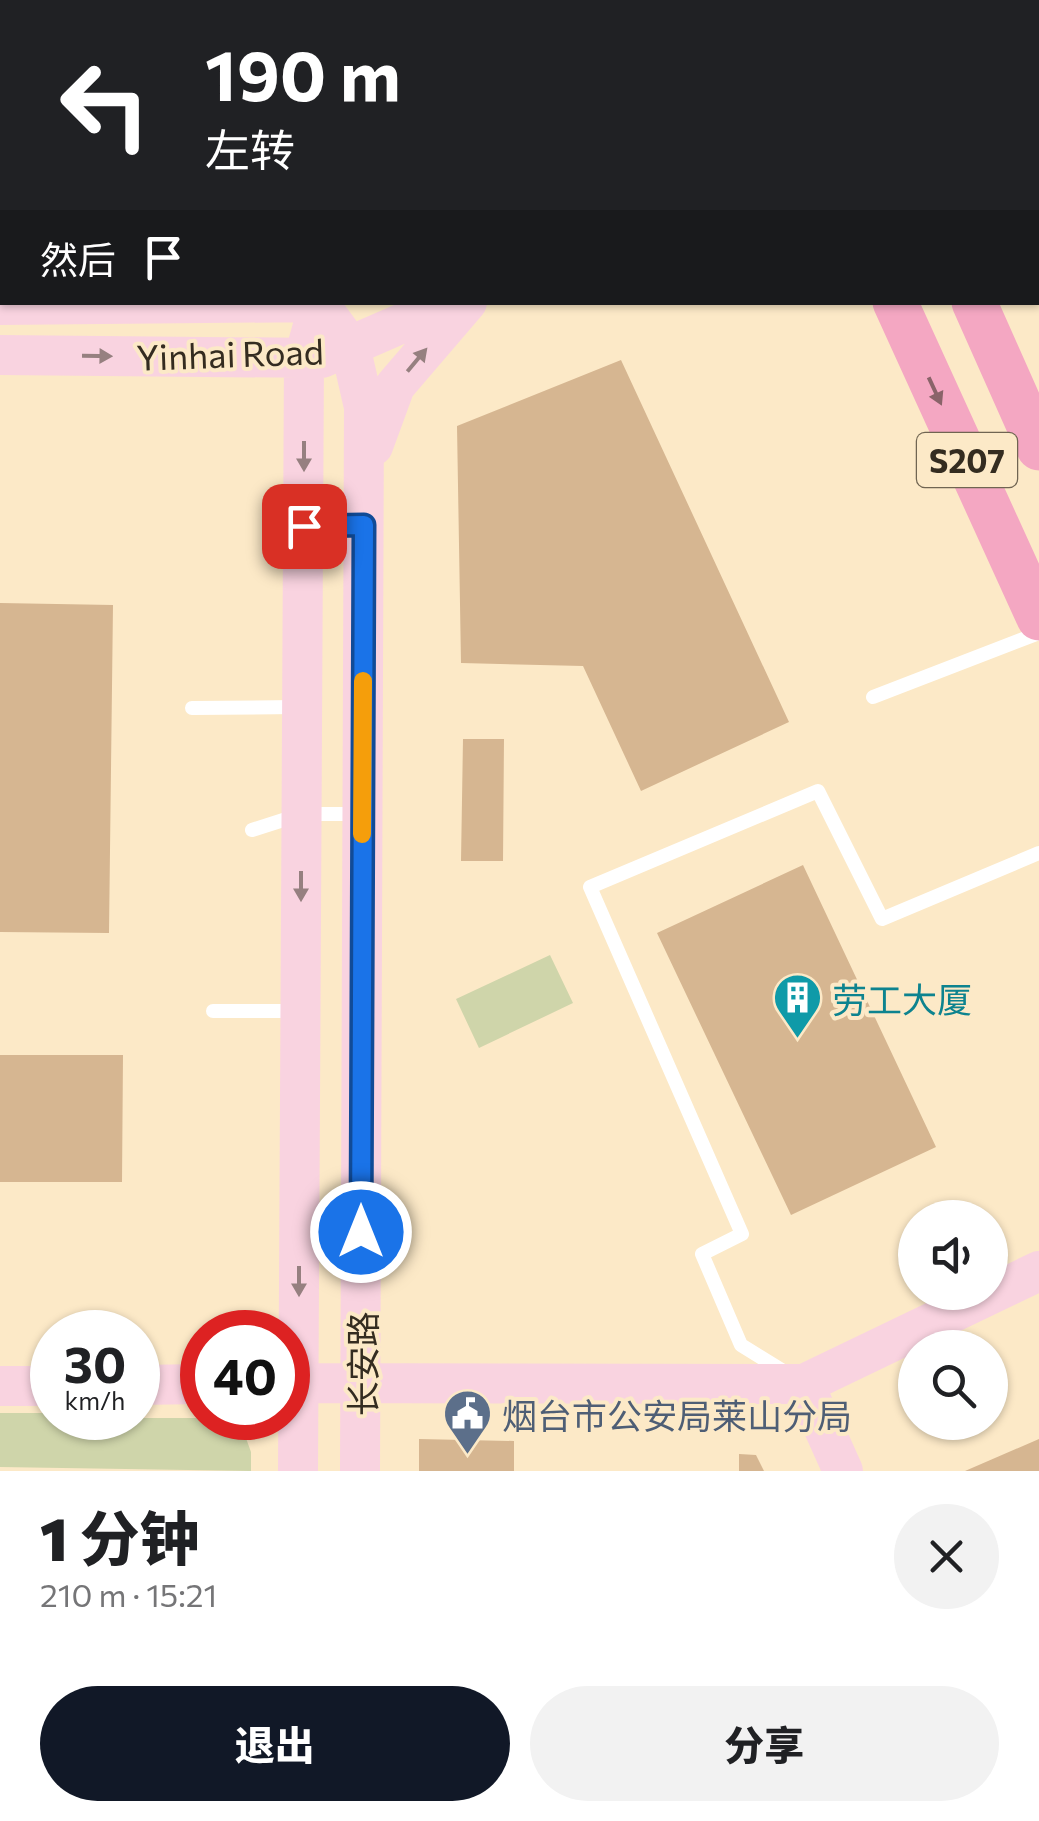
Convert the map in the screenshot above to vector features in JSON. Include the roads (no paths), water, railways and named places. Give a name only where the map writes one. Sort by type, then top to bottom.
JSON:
[{"type":"main road","name":"S207","points":[[895,305],[1039,618]]},
{"type":"main road","name":"S207","points":[[975,305],[1039,448]]},
{"type":"street","points":[[294,1310],[304,358],[319,305]]},
{"type":"street","name":"长安路","points":[[321,305],[350,346],[364,407],[360,1471]]},
{"type":"street","name":"Yinhai Road","points":[[0,355],[322,358],[444,305]]},
{"type":"street","points":[[364,479],[395,386],[464,305]]},
{"type":"street","points":[[304,526],[364,525]]},
{"type":"street","points":[[310,1384],[804,1384],[1039,1271]]},
{"type":"street","points":[[804,1384],[843,1471]]},
{"type":"street","points":[[0,1386],[30,1386]]},
{"type":"street","points":[[296,1440],[298,1471]]},
{"type":"lane","points":[[873,697],[1039,633]]},
{"type":"lane","points":[[192,708],[302,707]]},
{"type":"lane","points":[[804,1384],[741,1345],[702,1254],[742,1234],[590,887],[818,791],[882,919],[1039,854]]},
{"type":"lane","points":[[252,830],[302,814],[362,814]]},
{"type":"lane","points":[[214,1011],[300,1012]]},
{"type":"place","name":"劳工大厦","points":[[797,1040]]},
{"type":"place","name":"烟台市公安局莱山分局","points":[[467,1456]]}]
